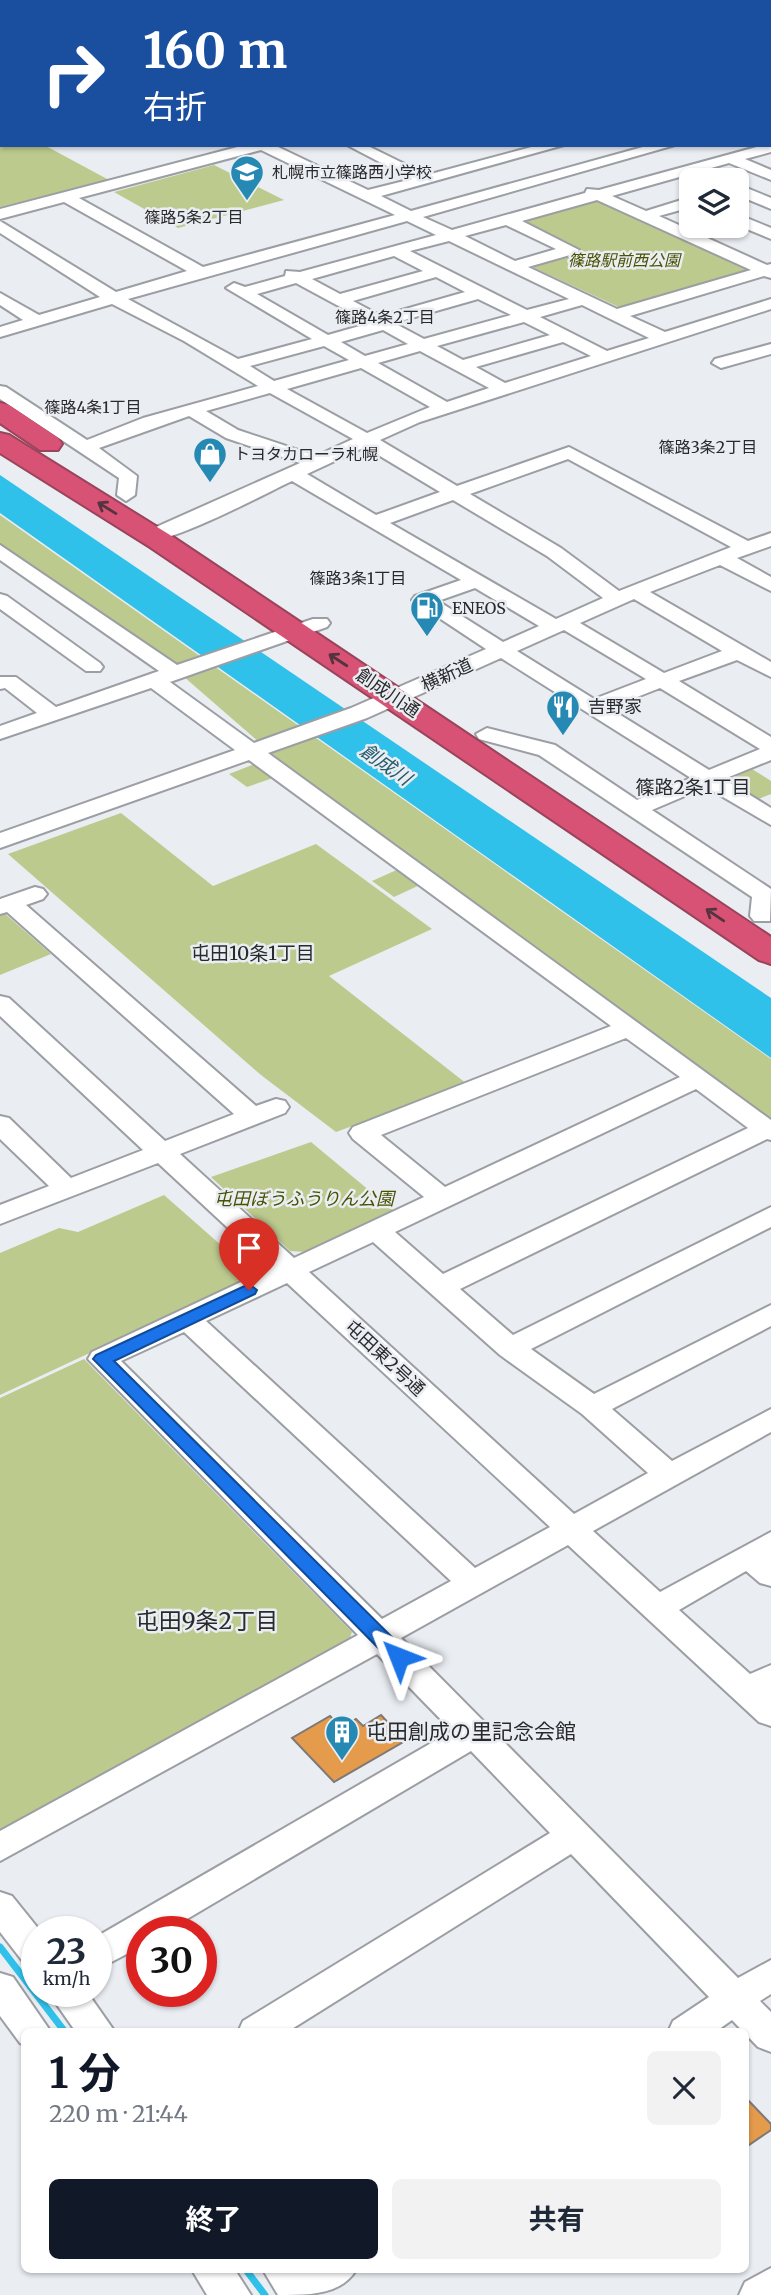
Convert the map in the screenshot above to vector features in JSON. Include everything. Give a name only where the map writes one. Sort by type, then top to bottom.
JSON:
[{"type":"highway","name":"創成川通","points":[[0,411],[125,495],[164,532]]},
{"type":"highway","points":[[9,446],[48,443]]},
{"type":"highway","name":"創成川通","points":[[9,446],[164,532],[406,693],[771,953]]},
{"type":"highway","name":"創成川通","points":[[406,693],[487,734],[767,919]]},
{"type":"street","points":[[0,214],[255,147]]},
{"type":"street","points":[[267,147],[661,337]]},
{"type":"street","points":[[358,147],[426,180]]},
{"type":"street","points":[[0,332],[202,272],[660,147]]},
{"type":"street","points":[[242,293],[769,147]]},
{"type":"street","points":[[368,195],[566,149],[600,163]]},
{"type":"street","points":[[730,158],[771,177]]},
{"type":"street","points":[[555,176],[769,271]]},
{"type":"street","points":[[749,185],[771,177]]},
{"type":"street","points":[[749,194],[771,204]]},
{"type":"street","points":[[66,197],[202,272]]},
{"type":"street","points":[[644,216],[679,206]]},
{"type":"street","points":[[508,220],[571,250],[514,266]]},
{"type":"street","points":[[749,224],[771,234]]},
{"type":"street","points":[[0,226],[115,299],[190,337],[626,595],[771,671]]},
{"type":"street","points":[[397,251],[604,355]]},
{"type":"street","points":[[260,256],[503,389]]},
{"type":"street","points":[[615,315],[769,271]]},
{"type":"street","points":[[340,299],[437,272]]},
{"type":"street","points":[[226,284],[445,408]]},
{"type":"street","points":[[236,365],[327,341],[480,293]]},
{"type":"street","points":[[0,298],[38,321]]},
{"type":"street","points":[[86,447],[149,422],[583,300]]},
{"type":"street","points":[[164,532],[366,440],[445,408],[762,306],[771,317]]},
{"type":"street","points":[[463,366],[566,336]]},
{"type":"street","points":[[721,363],[771,349]]},
{"type":"street","points":[[0,391],[128,476],[125,495]]},
{"type":"street","points":[[191,410],[232,434],[317,463]]},
{"type":"street","points":[[374,522],[569,452],[747,548]]},
{"type":"street","points":[[293,474],[374,522],[662,681],[771,746]]},
{"type":"street","name":"横新道","points":[[0,841],[359,713],[626,595],[771,539]]},
{"type":"street","points":[[0,551],[174,673],[253,751],[769,1131],[440,1287]]},
{"type":"street","points":[[720,557],[771,585]]},
{"type":"street","points":[[479,580],[422,600],[771,818]]},
{"type":"street","points":[[0,600],[93,667]]},
{"type":"street","points":[[0,733],[307,628]]},
{"type":"street","points":[[62,645],[112,629]]},
{"type":"street","points":[[594,706],[738,652]]},
{"type":"street","points":[[0,683],[9,681],[52,715]]},
{"type":"street","points":[[487,734],[547,750],[637,808],[764,895],[767,919]]},
{"type":"street","points":[[637,808],[771,752]]},
{"type":"street","points":[[5,905],[35,894]]},
{"type":"street","points":[[0,1215],[264,1111],[5,905]]},
{"type":"street","name":"屯田東2号通","points":[[0,1003],[657,1608],[759,1684],[771,1713]]},
{"type":"street","points":[[443,1199],[362,1133],[629,1028]]},
{"type":"street","points":[[698,1078],[102,1359],[380,1637],[771,2036]]},
{"type":"street","points":[[0,1124],[66,1188]]},
{"type":"street","points":[[510,1348],[771,1216]]},
{"type":"street","points":[[376,1230],[510,1348],[592,1407],[669,1475]]},
{"type":"street","points":[[592,1407],[771,1314]]},
{"type":"street","points":[[187,1319],[472,1583]]},
{"type":"street","points":[[0,1847],[771,1419]]},
{"type":"street","points":[[657,1608],[763,1558]]},
{"type":"street","points":[[112,1946],[474,1734]]},
{"type":"street","points":[[262,2028],[574,1835]]},
{"type":"street","points":[[0,1906],[21,1933]]},
{"type":"street","points":[[692,2028],[771,1975]]},
{"type":"street","points":[[0,1988],[30,2028]]},
{"type":"street","points":[[78,2007],[94,2028]]},
{"type":"street","points":[[214,2273],[231,2295]]},
{"type":"street","points":[[296,2288],[329,2273]]},
{"type":"street","points":[[759,2295],[771,2286]]},
{"type":"green space","points":[[0,147],[48,147],[109,180],[0,207]]},
{"type":"green space","points":[[214,165],[284,200],[178,228],[114,192]]},
{"type":"green space","name":"篠路駅前西公園","points":[[595,198],[754,270],[623,309],[530,266],[578,250],[518,220]]},
{"type":"green space","points":[[0,515],[771,1059],[771,1122],[431,874],[276,757],[183,676],[0,544]]},
{"type":"green space","points":[[257,763],[276,777],[247,787],[229,774]]},
{"type":"green space","points":[[752,769],[771,781],[771,794],[756,800],[728,782],[729,779]]},
{"type":"green space","points":[[121,813],[213,886],[316,844],[432,929],[329,976],[467,1084],[336,1132],[261,1075],[8,854]]},
{"type":"green space","points":[[401,868],[422,884],[394,897],[372,881]]},
{"type":"green space","points":[[3,912],[51,954],[0,975],[0,913]]},
{"type":"green space","name":"屯田ぼうふうりん公園","points":[[311,1142],[394,1211],[306,1252],[290,1251],[211,1177]]},
{"type":"green space","points":[[164,1195],[239,1261],[239,1283],[0,1395],[0,1253],[59,1228],[78,1232]]},
{"type":"green space","points":[[84,1359],[352,1632],[349,1641],[0,1830],[0,1398]]},
{"type":"water","name":"創成川","points":[[0,475],[771,998],[771,1058],[0,513]]},
{"type":"building","name":"屯田創成の里記念会館","points":[[381,1715],[405,1741],[334,1782],[292,1738],[330,1716],[341,1727],[356,1719],[363,1726]]},
{"type":"building","points":[[749,2101],[771,2124],[771,2130],[749,2145]]},
{"type":"waterway","points":[[0,1947],[62,2028]]},
{"type":"waterway","points":[[248,2273],[265,2295]]},
{"type":"place","name":"札幌市立篠路西小学校","points":[[247,202]]},
{"type":"place","name":"トヨタカローラ札幌","points":[[210,484]]},
{"type":"place","name":"ENEOS","points":[[427,638]]},
{"type":"place","name":"吉野家","points":[[563,737]]},
{"type":"place","name":"屯田創成の里記念会館","points":[[342,1762]]},
{"type":"district","name":"篠路5条2丁目","points":[[194,217]]},
{"type":"district","name":"篠路4条2丁目","points":[[385,317]]},
{"type":"district","name":"篠路4条1丁目","points":[[93,407]]},
{"type":"district","name":"篠路3条2丁目","points":[[708,447]]},
{"type":"district","name":"篠路3条1丁目","points":[[358,578]]},
{"type":"district","name":"篠路2条1丁目","points":[[693,787]]},
{"type":"district","name":"屯田10条1丁目","points":[[253,953]]},
{"type":"district","name":"屯田9条2丁目","points":[[207,1621]]},
{"type":"route","points":[[249,1290],[102,1359],[399,1657]]}]
